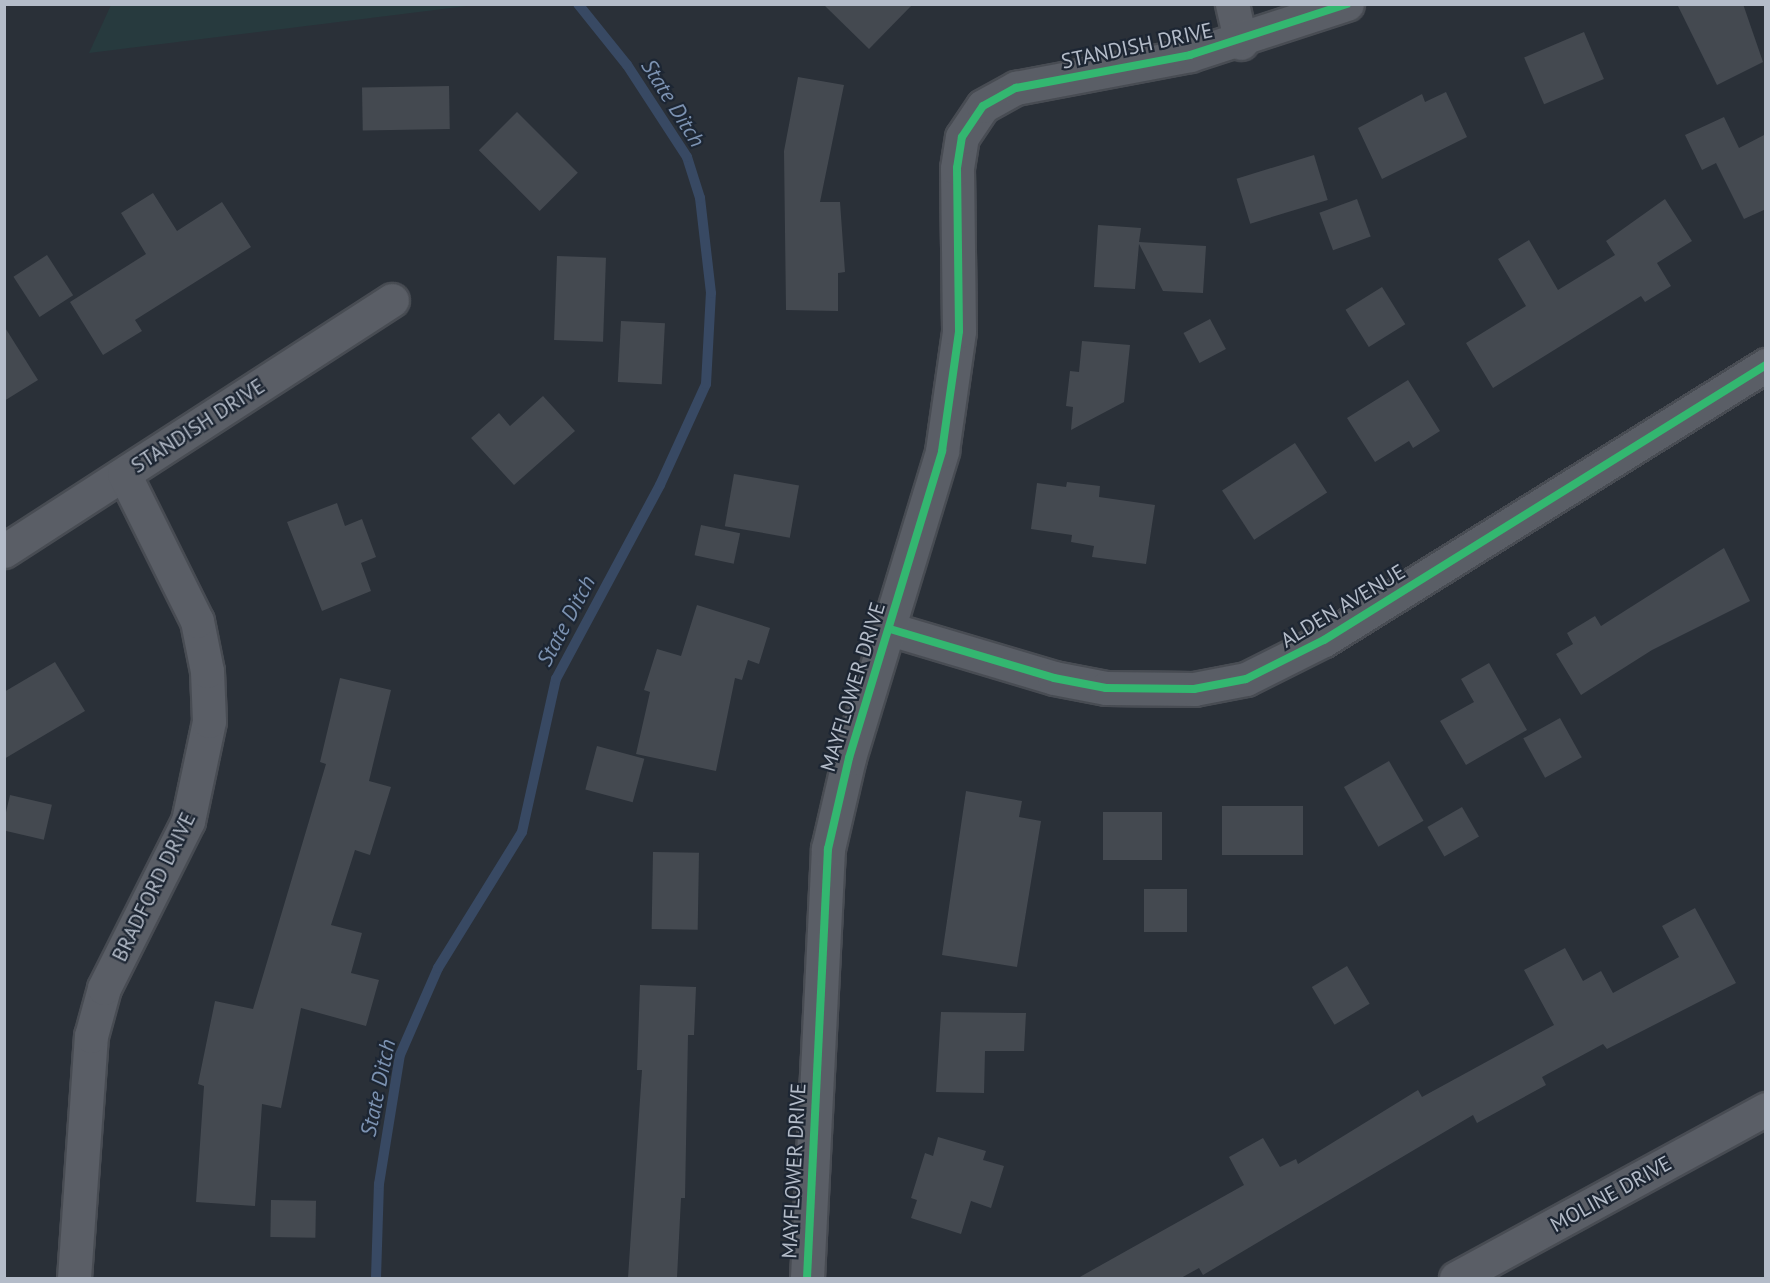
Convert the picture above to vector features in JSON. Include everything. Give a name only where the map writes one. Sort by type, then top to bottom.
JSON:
[{"type":"street","points":[[1232,4],[1241,43]]},
{"type":"street","name":"STANDISH DRIVE","points":[[975,117],[1016,88],[1122,72],[1241,43],[1347,4]]},
{"type":"street","name":"MAYFLOWER DRIVE","points":[[807,1278],[828,849],[844,773],[934,484],[948,416],[960,296],[957,156],[975,117]]},
{"type":"street","name":"STANDISH DRIVE","points":[[4,551],[392,300]]},
{"type":"street","name":"ALDEN AVENUE","points":[[890,628],[1054,678],[1115,689],[1194,689],[1246,679],[1324,640],[1766,365]]},
{"type":"street","name":"BRADFORD DRIVE","points":[[74,1278],[91,1036],[104,988],[191,813],[209,721],[207,671],[197,621],[124,474]]},
{"type":"street","name":"MOLINE DRIVE","points":[[1456,1278],[1766,1109]]},
{"type":"green space","points":[[111,4],[475,5],[89,53]]},
{"type":"building","points":[[823,4],[913,4],[869,49]]},
{"type":"building","points":[[1677,4],[1743,4],[1763,62],[1717,85]]},
{"type":"building","points":[[1584,32],[1604,79],[1544,104],[1524,57]]},
{"type":"building","points":[[798,77],[844,85],[820,202],[840,202],[845,272],[838,273],[838,311],[786,310],[784,151]]},
{"type":"building","points":[[449,86],[450,129],[363,131],[362,88]]},
{"type":"building","points":[[1446,92],[1467,137],[1382,179],[1358,128],[1422,94],[1425,102]]},
{"type":"building","points":[[517,112],[578,173],[540,211],[479,150]]},
{"type":"building","points":[[1724,117],[1739,148],[1766,134],[1766,209],[1744,219],[1716,163],[1702,170],[1685,135]]},
{"type":"building","points":[[1314,155],[1328,200],[1250,224],[1237,179]]},
{"type":"building","points":[[153,193],[177,231],[222,202],[251,247],[135,320],[142,331],[103,355],[70,302],[146,254],[121,213]]},
{"type":"building","points":[[1357,199],[1371,237],[1333,250],[1319,213]]},
{"type":"building","points":[[1665,199],[1692,241],[1657,263],[1671,286],[1645,302],[1641,296],[1493,388],[1466,343],[1526,306],[1498,259],[1529,240],[1558,290],[1615,255],[1606,241]]},
{"type":"building","points":[[1098,225],[1141,228],[1139,242],[1206,246],[1203,293],[1163,291],[1139,244],[1135,289],[1094,287]]},
{"type":"building","points":[[47,255],[73,295],[40,317],[13,277]]},
{"type":"building","points":[[557,256],[606,258],[603,342],[554,340]]},
{"type":"building","points":[[1382,287],[1405,324],[1369,347],[1346,310]]},
{"type":"building","points":[[1210,319],[1226,349],[1199,363],[1184,333]]},
{"type":"building","points":[[621,321],[665,323],[662,384],[618,382]]},
{"type":"building","points":[[4,326],[38,380],[4,401]]},
{"type":"building","points":[[1082,341],[1130,345],[1124,402],[1071,430],[1073,407],[1066,406],[1070,371],[1079,372]]},
{"type":"building","points":[[1408,380],[1440,431],[1413,448],[1409,441],[1375,462],[1347,418]]},
{"type":"building","points":[[543,396],[575,431],[514,485],[471,438],[499,413],[510,426]]},
{"type":"building","points":[[1295,443],[1327,492],[1254,540],[1222,490]]},
{"type":"building","points":[[734,474],[799,485],[790,538],[725,526]]},
{"type":"building","points":[[1067,482],[1100,486],[1099,497],[1155,505],[1146,564],[1092,557],[1094,546],[1071,542],[1072,535],[1031,529],[1037,483],[1066,487]]},
{"type":"building","points":[[337,503],[345,526],[362,519],[376,557],[361,563],[371,591],[322,611],[287,522]]},
{"type":"building","points":[[701,525],[740,533],[734,564],[695,555]]},
{"type":"building","points":[[1724,548],[1750,601],[1652,650],[1581,695],[1556,654],[1573,644],[1567,633],[1595,616],[1601,626]]},
{"type":"building","points":[[697,605],[770,628],[759,664],[748,660],[742,680],[735,678],[716,771],[636,754],[650,692],[644,690],[657,649],[681,656]]},
{"type":"building","points":[[55,662],[85,711],[4,759],[4,692]]},
{"type":"building","points":[[1489,663],[1527,730],[1466,765],[1440,721],[1474,702],[1461,679]]},
{"type":"building","points":[[340,678],[391,690],[369,781],[391,787],[370,855],[355,850],[331,925],[362,933],[351,973],[379,980],[366,1026],[301,1008],[281,1108],[262,1104],[255,1206],[196,1202],[204,1086],[198,1084],[215,1001],[253,1009],[326,764],[320,762]]},
{"type":"building","points":[[1560,718],[1582,757],[1545,778],[1523,738]]},
{"type":"building","points":[[597,746],[644,759],[633,802],[585,789]]},
{"type":"building","points":[[1389,761],[1424,821],[1378,847],[1344,787]]},
{"type":"building","points":[[966,791],[1022,801],[1019,817],[1041,821],[1017,967],[942,955]]},
{"type":"building","points":[[10,795],[52,805],[44,840],[4,831]]},
{"type":"building","points":[[1222,806],[1303,806],[1303,855],[1222,855]]},
{"type":"building","points":[[1462,807],[1479,836],[1444,856],[1427,827]]},
{"type":"building","points":[[1103,812],[1162,812],[1162,860],[1103,860]]},
{"type":"building","points":[[653,852],[699,853],[698,930],[652,929]]},
{"type":"building","points":[[1144,889],[1187,889],[1187,932],[1144,932]]},
{"type":"building","points":[[1695,908],[1736,983],[1607,1049],[1603,1044],[1542,1077],[1546,1085],[1477,1123],[1473,1115],[1203,1275],[1199,1268],[1181,1278],[1078,1278],[1244,1185],[1229,1157],[1263,1138],[1280,1167],[1296,1159],[1298,1164],[1418,1090],[1422,1097],[1554,1025],[1524,970],[1565,948],[1583,981],[1601,971],[1613,993],[1679,957],[1662,926]]},
{"type":"building","points":[[1347,966],[1370,1004],[1335,1025],[1312,987]]},
{"type":"building","points":[[640,985],[696,987],[694,1035],[688,1035],[685,1198],[681,1198],[677,1278],[628,1278],[642,1070],[637,1070]]},
{"type":"building","points":[[941,1012],[1026,1013],[1024,1051],[985,1051],[984,1093],[936,1092]]},
{"type":"building","points":[[938,1137],[986,1151],[983,1160],[1004,1166],[991,1208],[971,1201],[961,1234],[911,1218],[917,1200],[911,1198],[925,1153],[933,1156]]},
{"type":"building","points":[[271,1200],[316,1201],[315,1238],[270,1237]]},
{"type":"waterway","name":"State Ditch","points":[[376,1278],[379,1184],[400,1055],[438,968],[522,832],[556,679],[660,485],[706,384],[711,293],[700,198],[687,157],[627,65],[578,4]]},
{"type":"cycle path","points":[[807,1278],[828,849],[849,758],[942,451],[959,331],[957,168],[962,137],[983,106],[1016,88],[1190,55],[1347,4]]},
{"type":"cycle path","points":[[890,629],[1054,678],[1106,688],[1194,689],[1246,679],[1324,640],[1766,365]]}]
